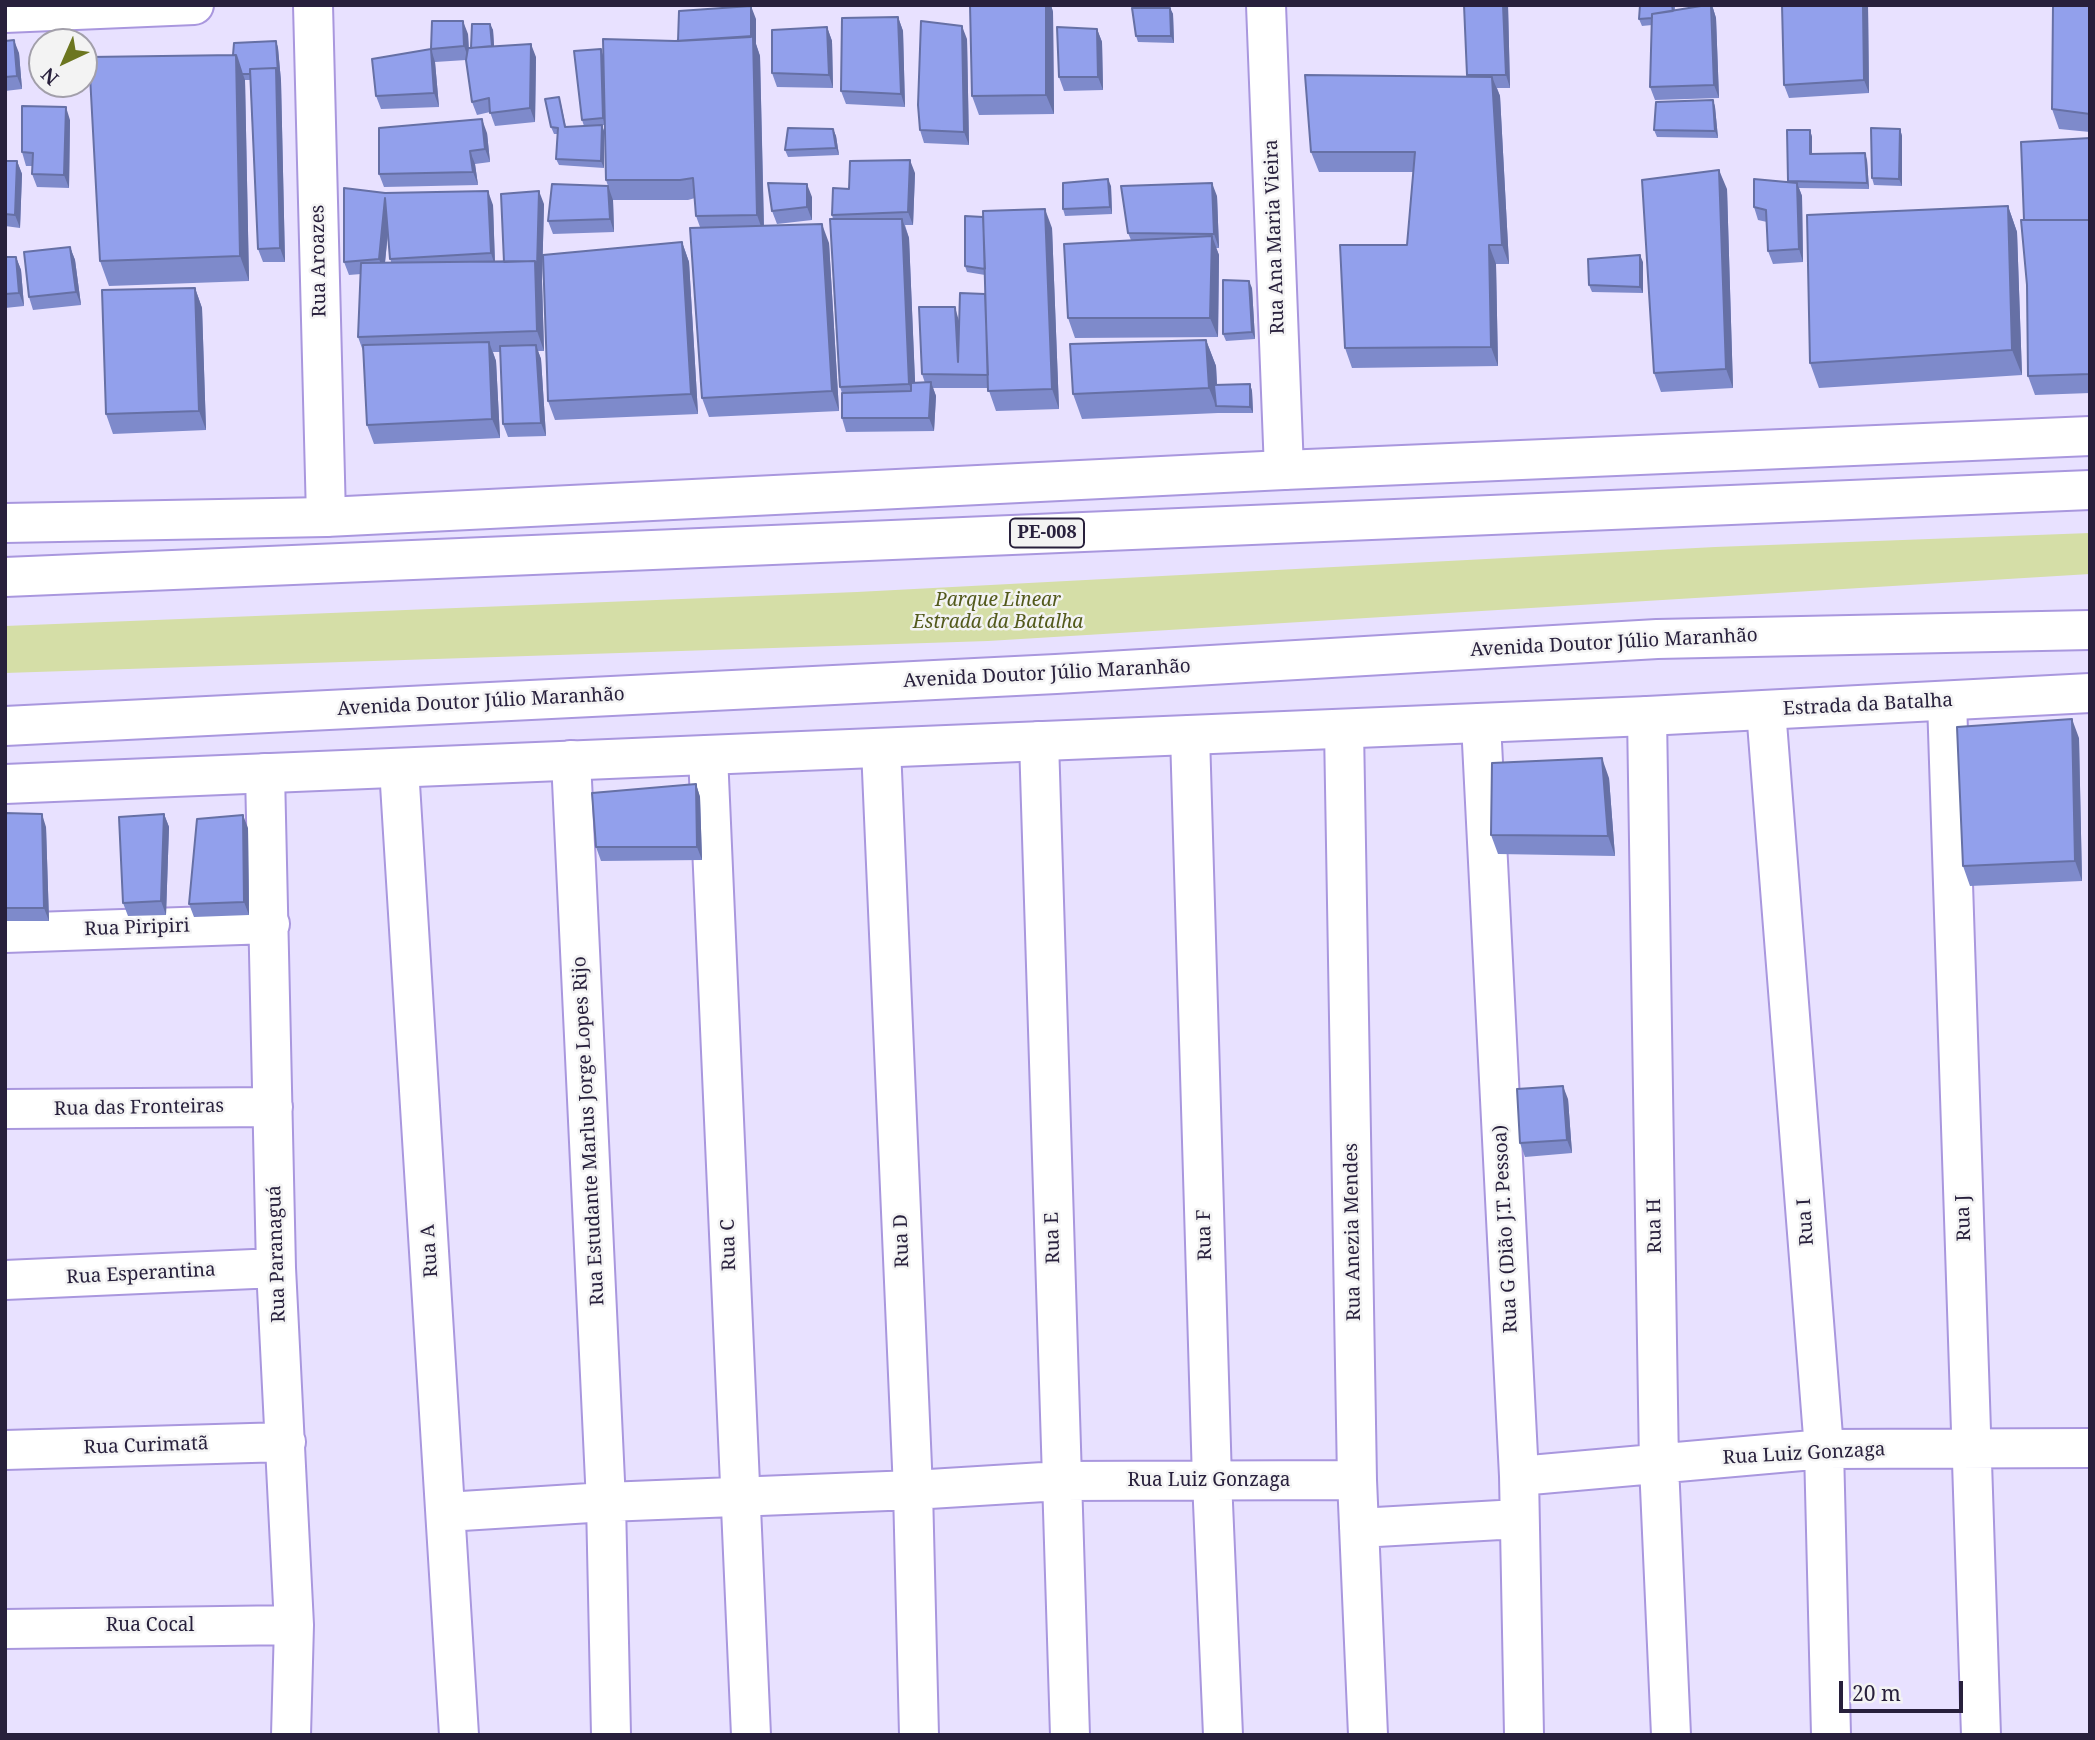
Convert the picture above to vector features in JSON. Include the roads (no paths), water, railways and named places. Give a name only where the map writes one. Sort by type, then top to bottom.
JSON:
[{"type":"main road","points":[[5,13],[194,5]]},
{"type":"main road","name":"Rua Aroazes","points":[[313,5],[326,517]]},
{"type":"main road","name":"Rua Ana Maria Vieira","points":[[1266,5],[1284,470]]},
{"type":"main road","points":[[5,523],[326,517],[1284,470],[2090,436]]},
{"type":"main road","name":"PE-008","points":[[5,577],[2090,490]]},
{"type":"main road","name":"Avenida Doutor Júlio Maranhão","points":[[5,726],[1070,673],[1657,639],[2090,630]]},
{"type":"main road","name":"Estrada da Batalha","points":[[1647,716],[2090,693]]},
{"type":"main road","name":"Rua J","points":[[1947,701],[1981,1735]]},
{"type":"main road","name":"Rua I","points":[[1766,710],[1824,1449],[1831,1735]]},
{"type":"main road","points":[[5,784],[1647,716]]},
{"type":"main road","name":"Rua H","points":[[1647,716],[1659,1465],[1671,1735]]},
{"type":"main road","name":"Rua G (Dião J.T. Pessoa)","points":[[1481,723],[1519,1476],[1524,1735]]},
{"type":"main road","name":"Rua Anezia Mendes","points":[[1344,729],[1357,1480],[1368,1735]]},
{"type":"main road","name":"Rua F","points":[[1191,734],[1212,1480],[1223,1735]]},
{"type":"main road","name":"Rua E","points":[[1039,741],[1070,1735]]},
{"type":"main road","name":"Rua D","points":[[881,748],[913,1490],[919,1735]]},
{"type":"main road","name":"Rua C","points":[[708,755],[751,1735]]},
{"type":"main road","name":"Rua Estudante Marlus Jorge Lopes Rijo","points":[[571,760],[606,1502],[611,1735]]},
{"type":"main road","name":"Rua A","points":[[399,768],[459,1735]]},
{"type":"main road","name":"Rua Paranaguá","points":[[265,773],[276,1268],[295,1625],[291,1735]]},
{"type":"main road","name":"Rua Piripiri","points":[[5,933],[270,924]]},
{"type":"main road","name":"Rua das Fronteiras","points":[[5,1109],[273,1107]]},
{"type":"main road","name":"Rua Esperantina","points":[[5,1280],[276,1268]]},
{"type":"main road","name":"Rua Curimatã","points":[[5,1450],[286,1442]]},
{"type":"main road","name":"Rua Luiz Gonzaga","points":[[1519,1476],[1824,1449],[2090,1448]]},
{"type":"main road","name":"Rua Luiz Gonzaga","points":[[1060,1481],[1357,1480]]},
{"type":"main road","points":[[446,1512],[1060,1481]]},
{"type":"main road","points":[[1359,1528],[1518,1519]]},
{"type":"main road","name":"Rua Cocal","points":[[5,1629],[295,1625]]},
{"type":"park label","name":"Parque Linear Estrada da Batalha","points":[[998,612]]}]
